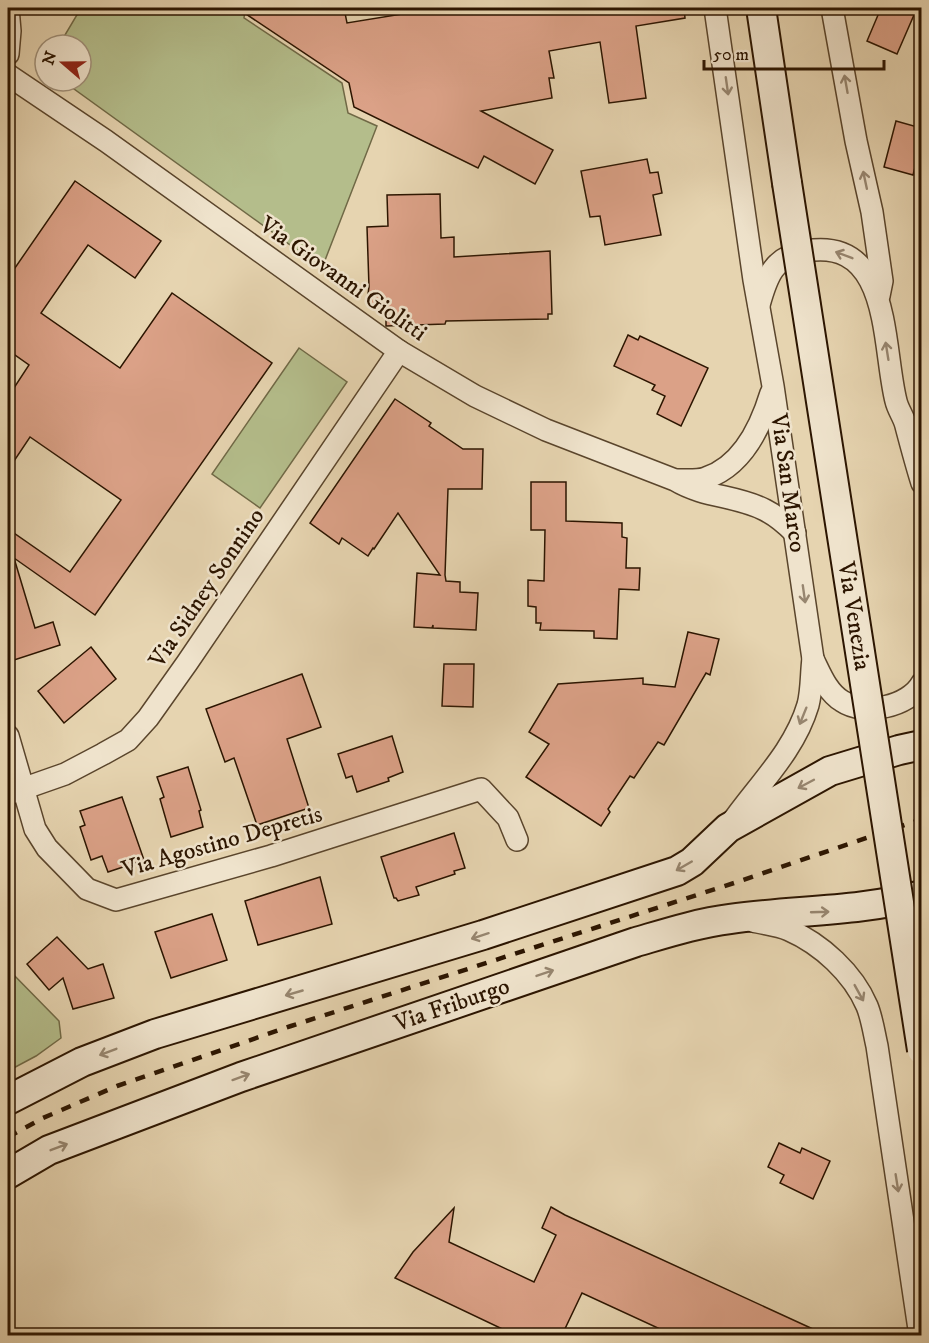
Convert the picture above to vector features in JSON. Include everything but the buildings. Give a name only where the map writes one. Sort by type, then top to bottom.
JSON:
[{"type":"street","points":[[8,8],[10,31],[8,54]]},
{"type":"street","name":"Via San Marco","points":[[715,8],[758,308],[773,386],[813,658],[808,703],[802,721],[780,762],[744,804],[728,828]]},
{"type":"street","name":"Via Venezia","points":[[761,8],[921,1050]]},
{"type":"street","points":[[831,8],[872,212],[882,281],[879,300]]},
{"type":"street","name":"Via Giovanni Giolitti","points":[[8,75],[106,141],[399,351],[476,396],[546,430],[675,480],[690,489],[763,509],[779,518],[795,533]]},
{"type":"street","points":[[758,308],[774,266],[789,255],[821,249],[843,253],[853,258],[864,270],[879,300],[896,402],[906,425],[909,444],[921,483]]},
{"type":"street","name":"Via Sidney Sonnino","points":[[15,791],[65,774],[128,740],[148,718],[399,351]]},
{"type":"street","name":"Via Giovanni Giolitti","points":[[675,480],[704,479],[717,473],[740,455],[764,417],[773,386]]},
{"type":"street","name":"Via San Marco","points":[[813,658],[827,686],[840,700],[863,708],[890,705],[905,699],[921,683]]},
{"type":"street","name":"Via Agostino Depretis","points":[[8,736],[15,791],[47,848],[87,889],[116,900],[271,856],[481,789],[508,818],[517,840]]},
{"type":"street","points":[[8,1100],[82,1062],[155,1034],[460,942],[677,871],[692,862],[728,828],[830,771],[921,745]]},
{"type":"street","name":"Via Friburgo","points":[[8,1174],[49,1150],[241,1077],[636,942],[699,924],[740,918],[832,911],[918,896]]},
{"type":"street","points":[[740,918],[788,930],[821,950],[840,964],[867,1006],[877,1046],[920,1335]]},
{"type":"green space","points":[[81,8],[240,8],[245,11],[244,18],[342,83],[348,113],[377,126],[322,268],[80,93],[93,93],[93,33],[66,33]]},
{"type":"green space","points":[[299,348],[347,382],[260,508],[212,474]]},
{"type":"green space","points":[[8,969],[59,1021],[61,1038],[36,1056],[8,1071]]},
{"type":"railway","points":[[8,1137],[43,1118],[117,1086],[291,1026],[734,883],[922,819]]}]
